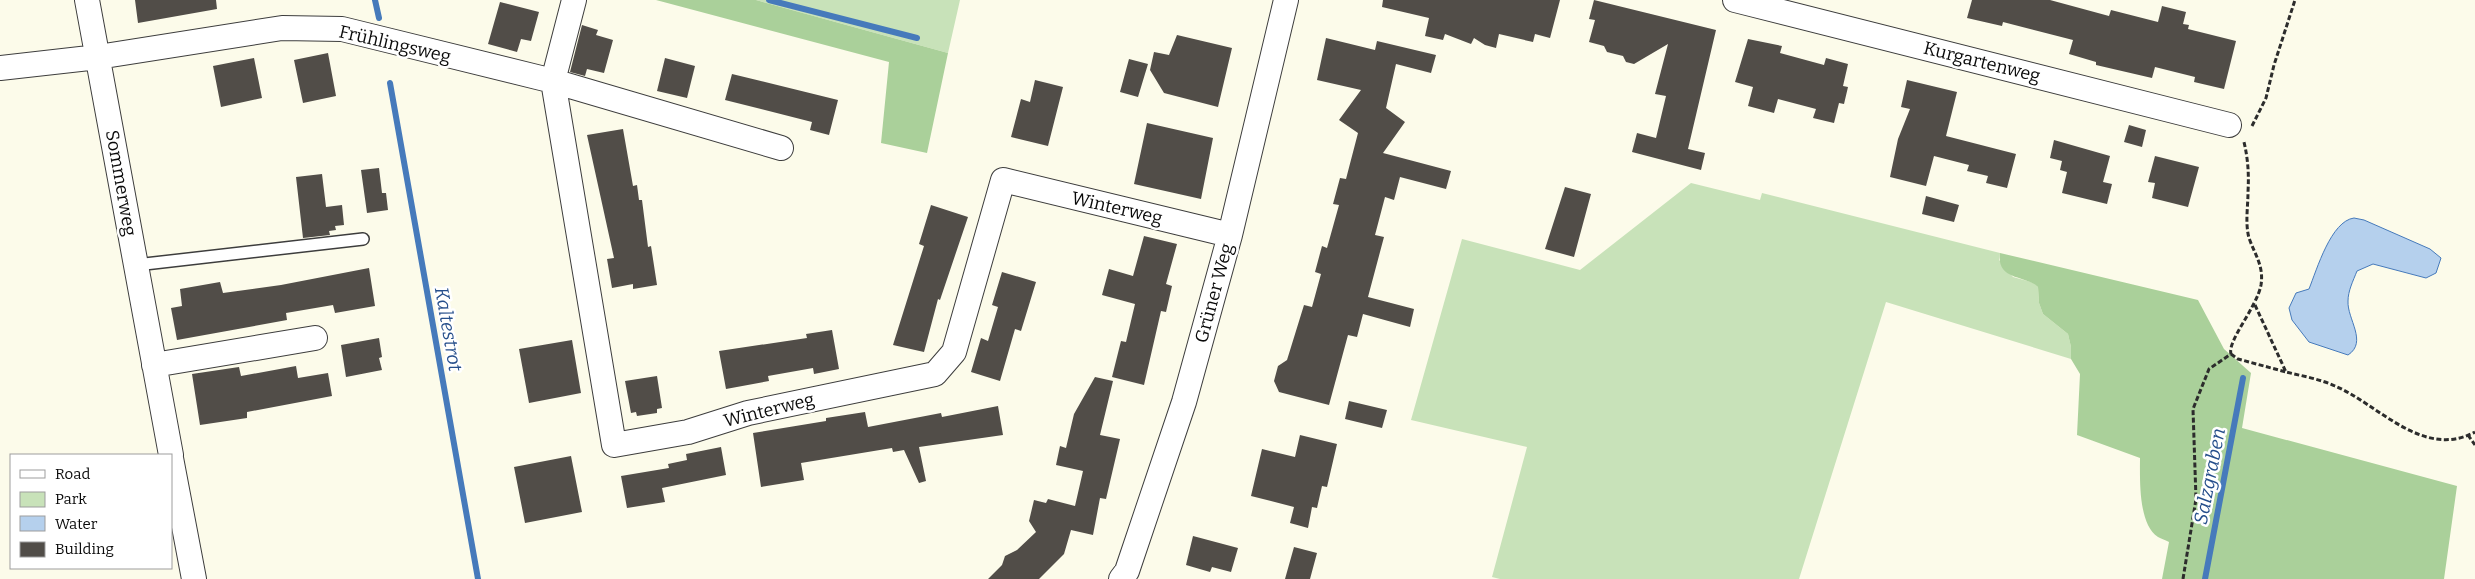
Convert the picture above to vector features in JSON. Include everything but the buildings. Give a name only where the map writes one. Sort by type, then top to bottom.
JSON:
[{"type":"street","name":"Sommerweg","points":[[87,0],[170,454]]},
{"type":"street","name":"Winterweg","points":[[574,0],[553,81],[614,445],[688,432],[748,413],[935,374],[954,352],[1003,180],[1230,235]]},
{"type":"street","name":"Grüner Weg","points":[[1121,579],[1127,571],[1184,402],[1230,235],[1286,0]]},
{"type":"street","name":"Kurgartenweg","points":[[1735,0],[2236,132]]},
{"type":"street","name":"Frühlingsweg","points":[[0,68],[98,57],[282,28],[342,29],[553,81],[781,148]]},
{"type":"street","points":[[154,365],[315,338]]},
{"type":"street","name":"Sommerweg","points":[[172,462],[194,579]]},
{"type":"lane","points":[[136,266],[363,238]]},
{"type":"path","points":[[2231,354],[2231,342],[2255,305],[2262,274],[2260,262],[2247,225],[2248,160],[2236,132],[2259,117],[2295,0]]},
{"type":"path","points":[[2255,305],[2286,372]]},
{"type":"path","points":[[2231,354],[2238,359],[2335,386],[2406,430],[2441,439],[2468,436],[2475,432]]},
{"type":"path","points":[[2183,579],[2196,499],[2192,409],[2209,369],[2231,354]]},
{"type":"path","points":[[2468,436],[2475,445]]},
{"type":"green space","points":[[656,0],[756,0],[948,53],[927,153],[881,143],[889,62]]},
{"type":"green space","points":[[756,0],[960,0],[948,53]]},
{"type":"green space","points":[[1691,183],[1760,200],[1762,193],[2000,253],[1999,260],[2013,277],[2035,283],[2038,287],[2039,303],[2043,314],[2068,334],[2071,359],[1886,302],[1799,579],[1500,579],[1492,577],[1527,447],[1411,420],[1462,239],[1580,270]]},
{"type":"green space","points":[[2000,253],[2198,300],[2224,349],[2251,373],[2242,428],[2457,486],[2444,579],[2162,579],[2169,542],[2151,531],[2147,522],[2142,500],[2140,458],[2077,435],[2080,374],[2071,359],[2068,334],[2043,314],[2039,303],[2038,287],[2033,283],[2007,273],[2000,262]]},
{"type":"water","points":[[2354,218],[2364,220],[2430,249],[2441,258],[2436,273],[2426,278],[2373,264],[2357,271],[2348,301],[2357,337],[2354,350],[2348,355],[2309,342],[2292,320],[2289,308],[2296,293],[2309,289],[2326,247],[2338,228],[2346,221]]},
{"type":"waterway","name":"Kaltestrot","points":[[375,0],[379,18]]},
{"type":"waterway","points":[[769,0],[917,38]]},
{"type":"waterway","name":"Kaltestrot","points":[[390,83],[478,579]]},
{"type":"waterway","name":"Salzgraben","points":[[2205,579],[2243,378]]}]
